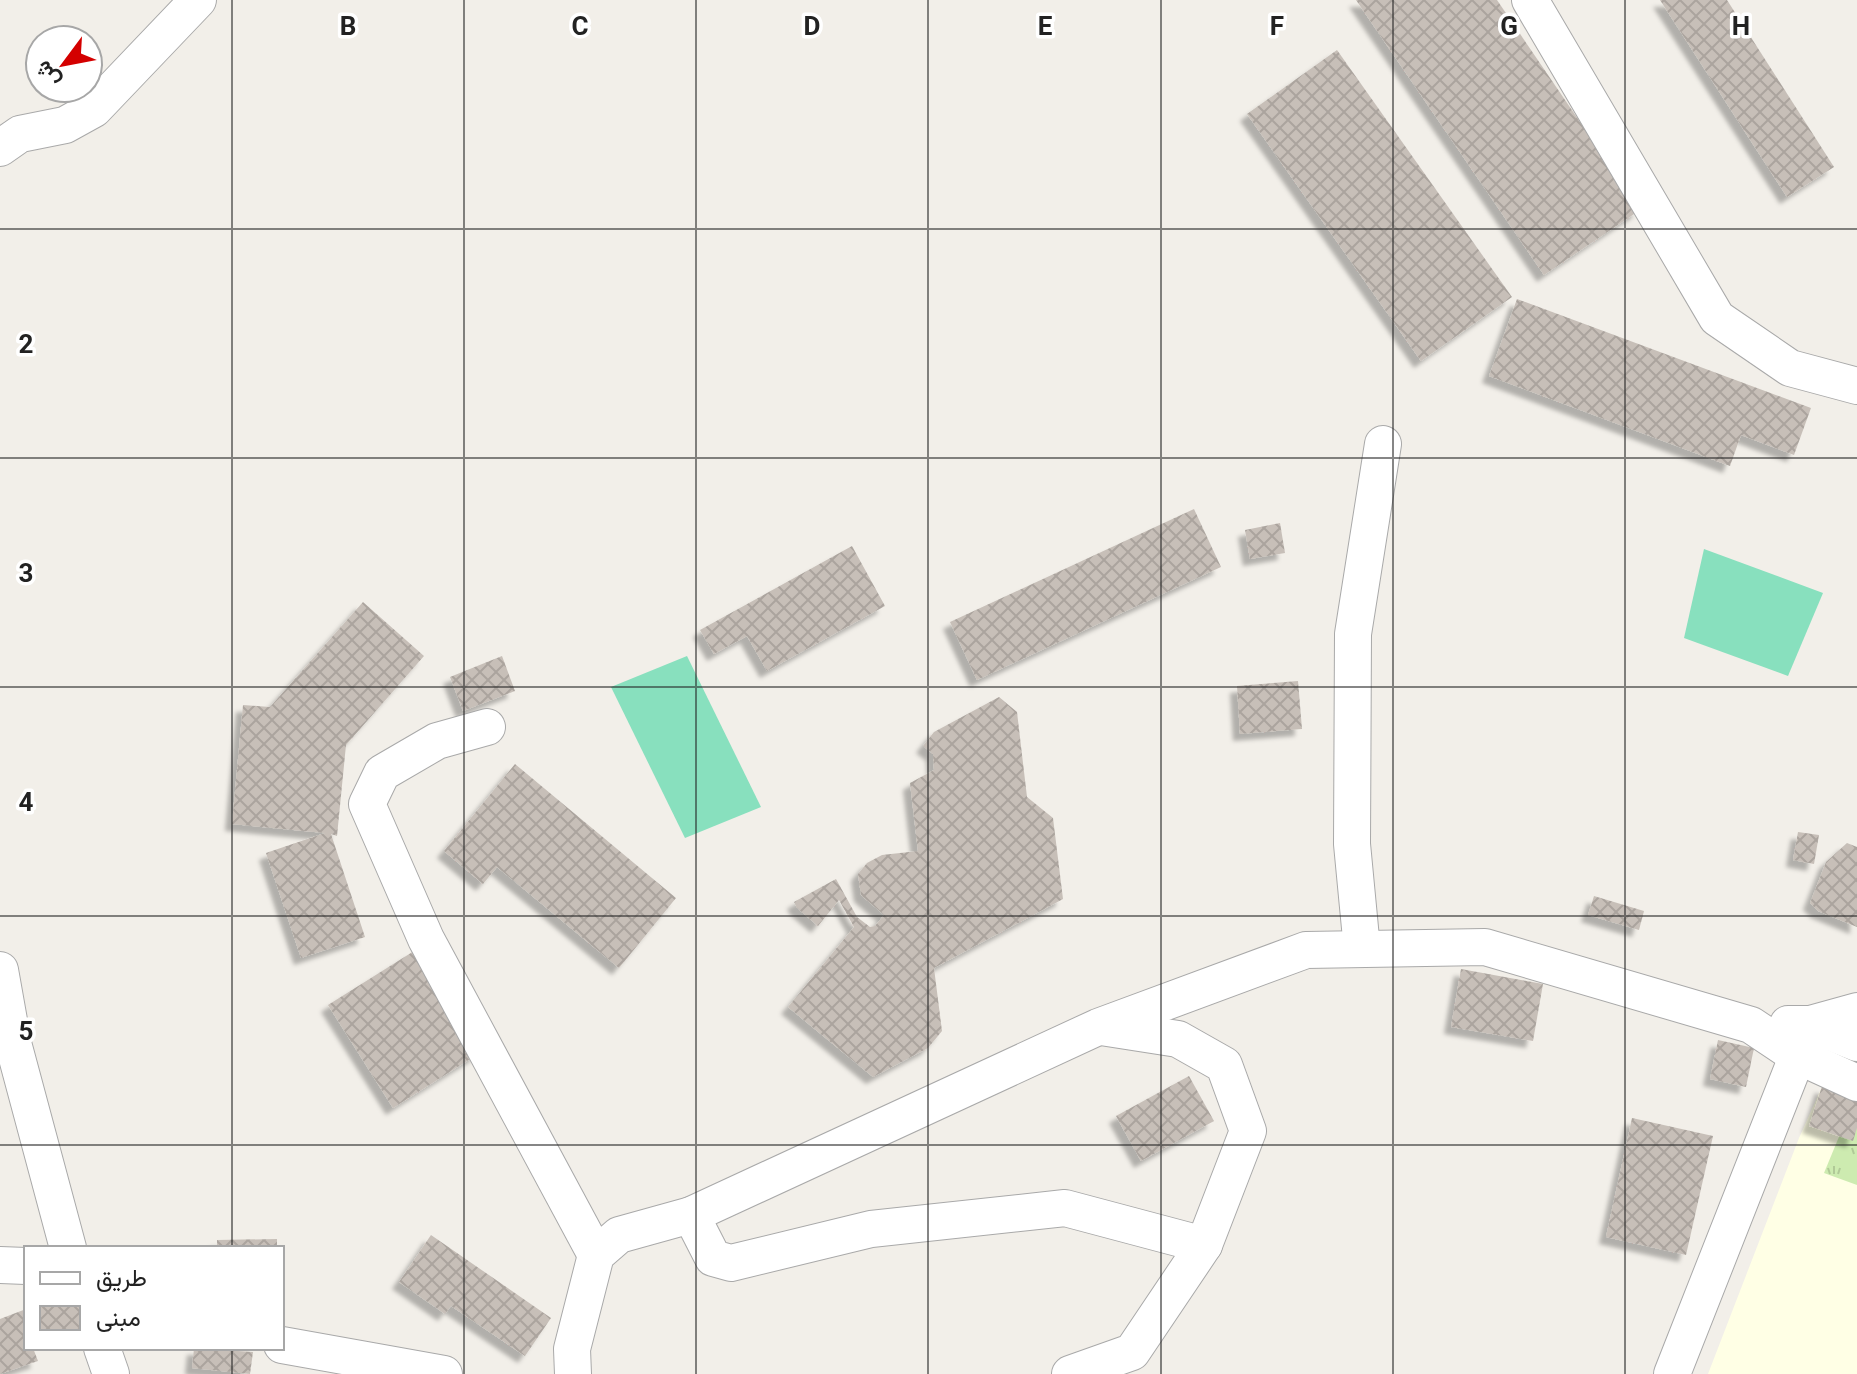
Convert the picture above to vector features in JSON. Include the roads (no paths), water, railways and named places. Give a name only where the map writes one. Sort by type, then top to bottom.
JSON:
[{"type":"street","points":[[0,148],[20,134],[65,125],[94,109],[198,0]]},
{"type":"street","points":[[1530,0],[1717,318],[1790,368],[1857,386]]},
{"type":"street","points":[[1362,949],[1352,844],[1353,634],[1383,444]]},
{"type":"street","points":[[487,727],[437,741],[382,773],[367,804],[426,939],[596,1255]]},
{"type":"street","points":[[573,1374],[572,1349],[596,1255],[619,1235],[691,1215],[1098,1027],[1306,950],[1485,947],[1803,1040],[1857,1043]]},
{"type":"street","points":[[0,970],[6,1039],[67,1246]]},
{"type":"street","points":[[1672,1374],[1803,1040],[1857,1011]]},
{"type":"street","points":[[1070,1374],[1132,1352],[1204,1245],[1248,1131],[1224,1065],[1178,1039],[1098,1027]]},
{"type":"street","points":[[1803,1040],[1857,1083]]},
{"type":"street","points":[[691,1215],[713,1258],[731,1263],[871,1229],[1065,1208],[1204,1245]]},
{"type":"street","points":[[0,1265],[24,1266]]},
{"type":"street","points":[[284,1345],[444,1374]]},
{"type":"street","points":[[103,1350],[111,1374]]}]
